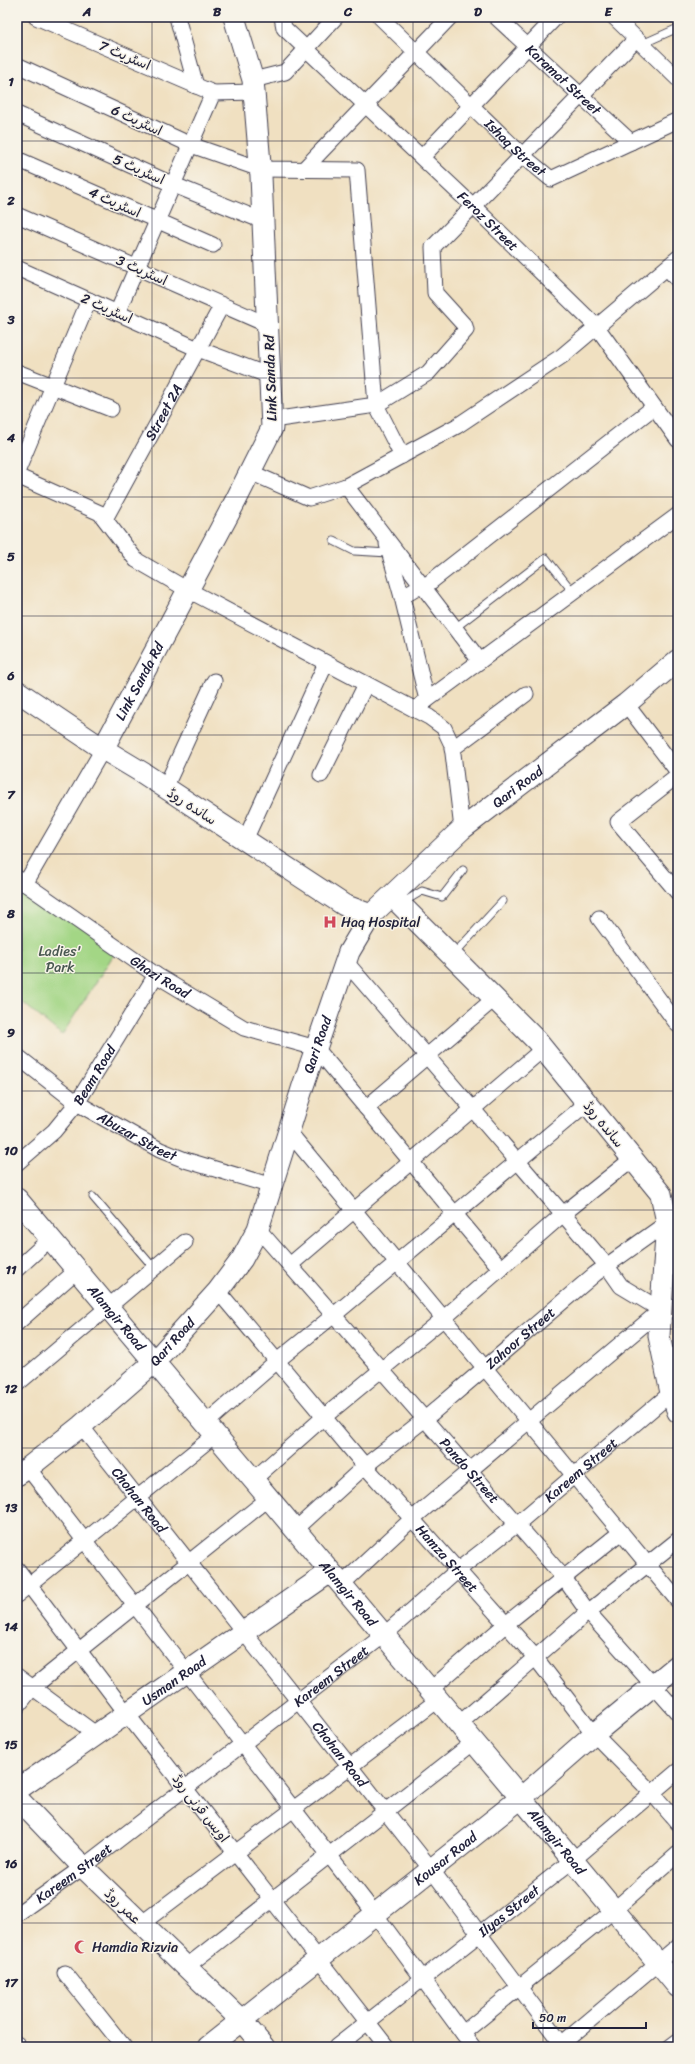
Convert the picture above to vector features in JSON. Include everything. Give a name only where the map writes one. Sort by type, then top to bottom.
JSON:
[{"type":"street","name":"Link Sanda Rd","points":[[103,749],[272,428],[263,221],[254,86],[234,17]]},
{"type":"street","name":"Feroz Street","points":[[282,17],[284,28],[474,207],[597,327],[678,440]]},
{"type":"street","points":[[118,313],[213,93],[254,86],[285,72],[336,17]]},
{"type":"street","name":"Ishaq Street","points":[[380,17],[523,156],[551,180],[678,120]]},
{"type":"street","points":[[304,169],[450,17]]},
{"type":"street","name":"Karamat Street","points":[[496,17],[631,142]]},
{"type":"street","points":[[422,158],[556,17]]},
{"type":"street","points":[[614,17],[678,79]]},
{"type":"street","name":"اسٹریٹ 7","points":[[39,18],[213,93]]},
{"type":"street","points":[[175,18],[196,86]]},
{"type":"street","points":[[272,420],[376,405],[428,373],[465,334],[465,326],[435,293],[433,247],[474,207],[581,96],[639,42]]},
{"type":"street","name":"اسٹریٹ 6","points":[[17,65],[190,145],[260,169],[357,170],[376,405]]},
{"type":"street","name":"اسٹریٹ 5","points":[[17,114],[174,185],[263,221]]},
{"type":"street","name":"اسٹریٹ 4","points":[[17,159],[213,246]]},
{"type":"street","name":"اسٹریٹ 3","points":[[17,214],[268,325]]},
{"type":"street","points":[[250,472],[309,498],[346,486],[457,426],[562,356],[672,263],[678,280]]},
{"type":"street","name":"اسٹریٹ 2","points":[[17,268],[198,348],[270,376]]},
{"type":"street","points":[[17,472],[89,300]]},
{"type":"street","name":"Street 2A","points":[[105,519],[222,305]]},
{"type":"street","points":[[17,372],[111,409]]},
{"type":"street","points":[[376,405],[402,456]]},
{"type":"street","points":[[402,597],[423,586],[654,407]]},
{"type":"street","points":[[17,476],[100,513],[136,560],[188,590],[415,709],[444,728],[452,749],[462,829]]},
{"type":"street","points":[[346,486],[480,661]]},
{"type":"street","points":[[415,709],[678,515]]},
{"type":"street","points":[[384,536],[402,597],[428,700]]},
{"type":"street","name":"Qari Road","points":[[22,1472],[81,1426],[153,1363],[218,1290],[242,1259],[258,1229],[345,962],[349,952],[371,915],[396,900],[462,829],[626,704],[678,660]]},
{"type":"street","points":[[245,840],[326,662]]},
{"type":"street","points":[[165,788],[214,681]]},
{"type":"street","points":[[321,775],[366,684]]},
{"type":"street","name":"ساندہ روڈ","points":[[17,691],[103,749],[344,905],[371,915]]},
{"type":"street","points":[[452,749],[526,694]]},
{"type":"street","points":[[626,704],[678,774],[618,822],[678,893]]},
{"type":"street","points":[[21,881],[103,749]]},
{"type":"street","name":"Ghazi Road","points":[[21,881],[156,974],[244,1028],[316,1048]]},
{"type":"street","name":"ساندہ روڈ","points":[[396,900],[543,1049],[661,1194],[672,1218],[659,1336],[671,1356],[675,1403]]},
{"type":"street","points":[[599,918],[678,1025]]},
{"type":"street","points":[[336,1579],[470,1471],[528,1420],[661,1310],[621,1286],[607,1266],[518,1161],[345,962]]},
{"type":"street","name":"Beam Road","points":[[17,1163],[54,1131],[77,1103],[156,974]]},
{"type":"street","points":[[366,1108],[494,998]]},
{"type":"street","points":[[316,1048],[500,1268]]},
{"type":"street","points":[[290,1265],[543,1049]]},
{"type":"street","name":"Abuzar Street","points":[[17,1056],[77,1103],[160,1150],[185,1160],[272,1186]]},
{"type":"street","points":[[17,1595],[138,1497],[210,1430],[277,1360],[334,1315],[586,1103]]},
{"type":"street","points":[[289,1132],[678,1601]]},
{"type":"street","points":[[253,1480],[324,1417],[444,1318],[563,1214],[632,1159]]},
{"type":"street","name":"Alamgir Road","points":[[17,1200],[459,1724],[678,1987]]},
{"type":"street","name":"Zahoor Street","points":[[295,1530],[365,1466],[424,1419],[607,1266],[672,1218]]},
{"type":"street","name":"Pando Street","points":[[258,1229],[564,1578],[588,1612],[678,1713]]},
{"type":"street","points":[[17,1269],[50,1239]]},
{"type":"street","points":[[17,1384],[153,1267],[185,1242]]},
{"type":"street","points":[[17,1323],[76,1271]]},
{"type":"street","name":"Hamza Street","points":[[218,1290],[365,1466],[535,1657],[594,1734],[652,1793],[678,1823]]},
{"type":"street","name":"Kareem Street","points":[[19,1908],[83,1867],[243,1744],[384,1635],[458,1570],[517,1524],[574,1475],[675,1403]]},
{"type":"street","name":"Chohan Road","points":[[81,1426],[190,1562],[431,1869],[562,2046]]},
{"type":"street","points":[[22,1472],[84,1541],[135,1605],[294,1809],[474,2047]]},
{"type":"street","points":[[17,1707],[32,1688],[268,1499]]},
{"type":"street","points":[[141,1924],[350,1766],[434,1695],[506,1624],[621,1532]]},
{"type":"street","points":[[459,1724],[588,1612],[678,1540]]},
{"type":"street","name":"اویس قرنی روڈ","points":[[17,1569],[127,1714],[319,1958],[386,2047]]},
{"type":"street","name":"Usman Road","points":[[17,1790],[245,1632],[336,1579]]},
{"type":"street","name":"Kousar Road","points":[[208,2047],[521,1798],[594,1734],[678,1666]]},
{"type":"street","points":[[17,1676],[97,1735]]},
{"type":"street","points":[[186,1967],[474,1742]]},
{"type":"street","name":"Ilyas Street","points":[[336,2047],[573,1860],[678,1771]]},
{"type":"street","name":"عمر روڈ","points":[[17,1798],[83,1867],[241,2020],[264,2047]]},
{"type":"street","points":[[463,2032],[614,1910],[678,1854]]},
{"type":"street","points":[[562,2046],[678,1946]]},
{"type":"street","points":[[65,1973],[124,2047]]},
{"type":"street","points":[[670,2047],[678,2041]]},
{"type":"lane","points":[[639,42],[678,28]]},
{"type":"lane","points":[[334,542],[354,550],[389,553]]},
{"type":"lane","points":[[455,628],[546,558],[573,592]]},
{"type":"lane","points":[[396,900],[422,891],[442,896],[464,870]]},
{"type":"lane","points":[[452,956],[503,901]]},
{"type":"lane","points":[[93,1197],[153,1267]]},
{"type":"green space","name":"Ladies' Park","points":[[17,878],[118,948],[62,1035],[17,998]]},
{"type":"place","name":"Haq Hospital","points":[[330,922]]},
{"type":"place","name":"Hamdia Rizvia","points":[[81,1947]]}]
